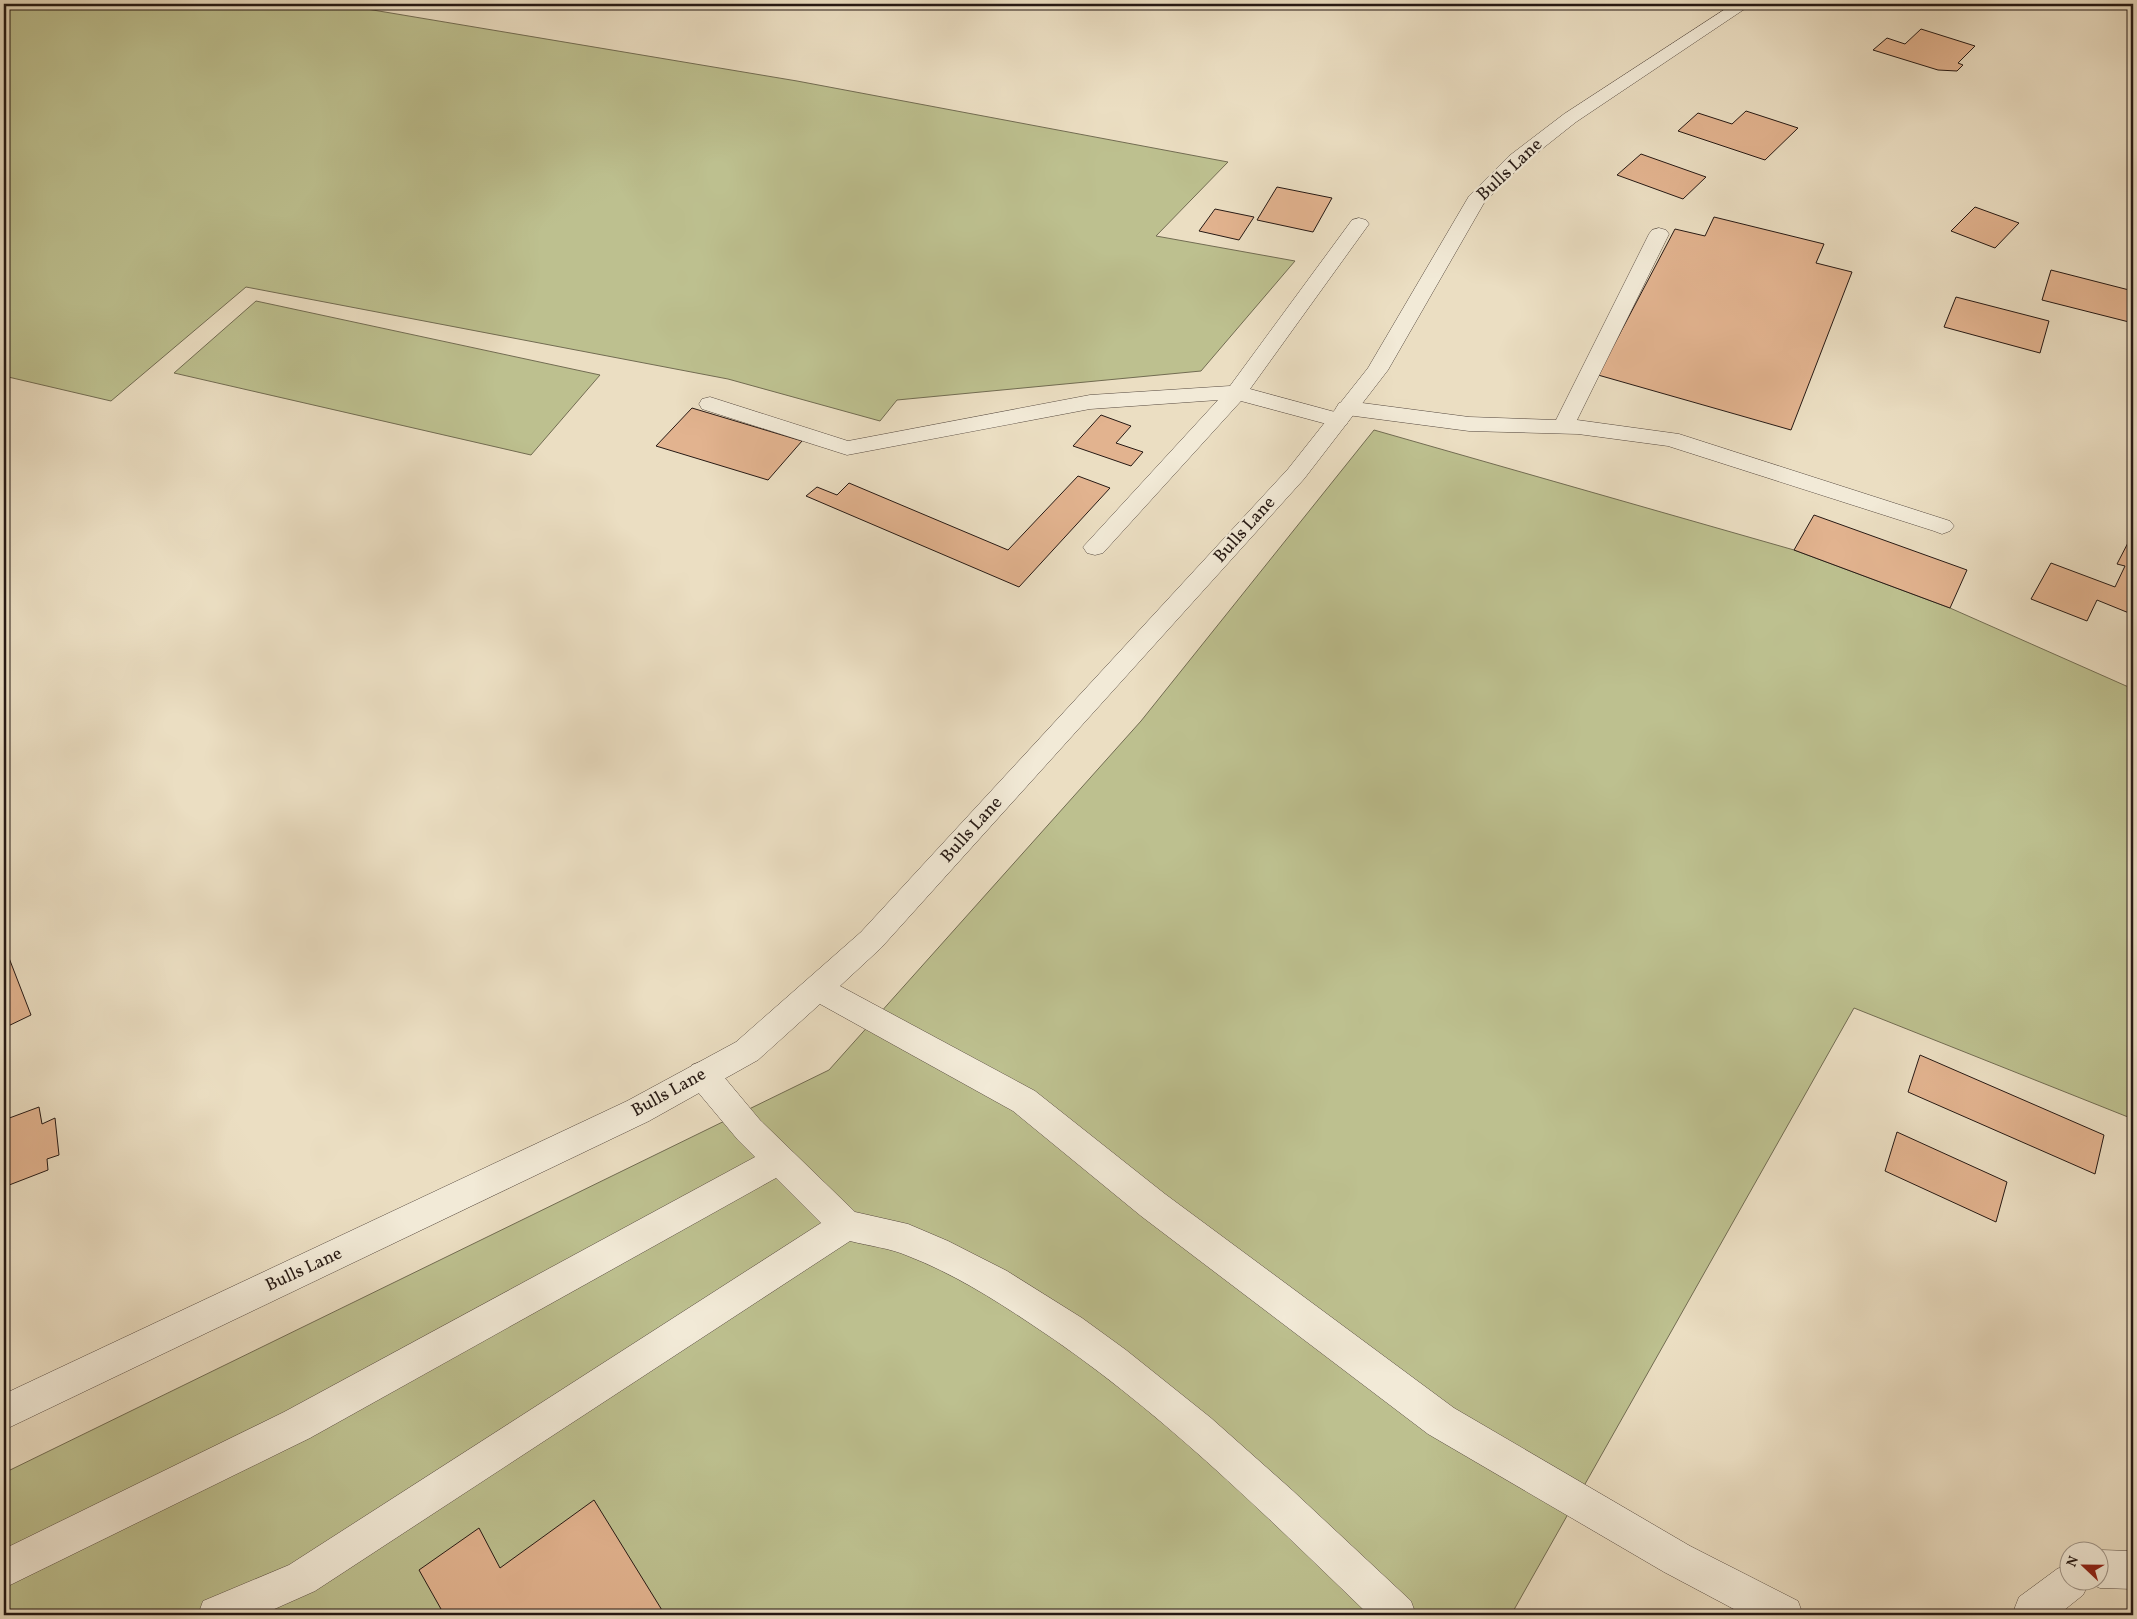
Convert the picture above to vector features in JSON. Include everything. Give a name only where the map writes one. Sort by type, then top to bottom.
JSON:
[{"type":"street","name":"Bulls Lane","points":[[4,1412],[638,1111],[747,1051],[871,940],[1296,474],[1377,370],[1476,200],[1516,160],[1570,118],[1744,4]]},
{"type":"street","points":[[1095,548],[1236,392],[1359,224]]},
{"type":"street","points":[[1563,427],[1659,234]]},
{"type":"street","points":[[710,404],[847,448],[1090,402],[1236,392],[1342,414],[1469,424],[1563,427],[1671,439],[1942,526]]},
{"type":"street","points":[[817,988],[1024,1101],[1153,1205],[1441,1421],[1677,1559],[1784,1615]]},
{"type":"street","points":[[703,1075],[749,1130],[846,1225],[914,1242],[977,1272],[1041,1310],[1112,1360],[1185,1417],[1397,1615]]},
{"type":"street","points":[[4,1569],[297,1425],[779,1160]]},
{"type":"street","points":[[217,1615],[302,1578],[846,1225]]},
{"type":"street","points":[[2110,1569],[2133,1570]]},
{"type":"street","points":[[2031,1615],[2033,1611],[2060,1590]]},
{"type":"green space","points":[[4,4],[337,4],[797,81],[1228,162],[1156,236],[1295,261],[1201,371],[897,400],[880,421],[728,379],[246,287],[111,401],[4,376]]},
{"type":"green space","points":[[256,301],[600,375],[531,455],[174,373]]},
{"type":"green space","points":[[1374,430],[1794,550],[1950,608],[2133,689],[2133,1119],[1854,1008],[1511,1615],[4,1615],[4,1473],[829,1070],[1141,721]]},
{"type":"building","points":[[1921,29],[1975,46],[1958,63],[1963,65],[1957,71],[1938,70],[1873,50],[1887,38],[1905,44]]},
{"type":"building","points":[[1746,111],[1798,128],[1765,160],[1678,131],[1698,113],[1732,124]]},
{"type":"building","points":[[1641,154],[1706,177],[1683,199],[1617,175]]},
{"type":"building","points":[[1277,187],[1332,198],[1313,232],[1257,220]]},
{"type":"building","points":[[1975,207],[2019,223],[1995,248],[1951,231]]},
{"type":"building","points":[[1215,209],[1254,217],[1239,240],[1199,231]]},
{"type":"building","points":[[1714,217],[1824,244],[1816,263],[1852,272],[1791,430],[1598,375],[1675,229],[1705,236]]},
{"type":"building","points":[[2051,270],[2133,291],[2133,323],[2042,300]]},
{"type":"building","points":[[1956,297],[2049,321],[2040,353],[1944,327]]},
{"type":"building","points":[[692,408],[802,441],[768,480],[656,446]]},
{"type":"building","points":[[1101,415],[1131,426],[1116,443],[1143,452],[1131,466],[1073,446]]},
{"type":"building","points":[[1078,476],[1110,488],[1019,587],[806,496],[817,487],[837,495],[849,483],[1008,550]]},
{"type":"building","points":[[1814,515],[1967,570],[1950,608],[1794,550]]},
{"type":"building","points":[[2131,537],[2133,538],[2133,606],[2129,613],[2097,600],[2087,621],[2031,599],[2051,563],[2115,587],[2125,566],[2117,564]]},
{"type":"building","points":[[4,945],[31,1015],[4,1028]]},
{"type":"building","points":[[1920,1055],[2104,1135],[2095,1174],[1908,1092]]},
{"type":"building","points":[[39,1107],[42,1124],[55,1118],[59,1155],[47,1159],[48,1170],[4,1187],[4,1120]]},
{"type":"building","points":[[1897,1132],[2007,1182],[1996,1222],[1885,1171]]},
{"type":"building","points":[[594,1500],[665,1615],[433,1615],[441,1609],[419,1570],[479,1528],[500,1568]]}]
